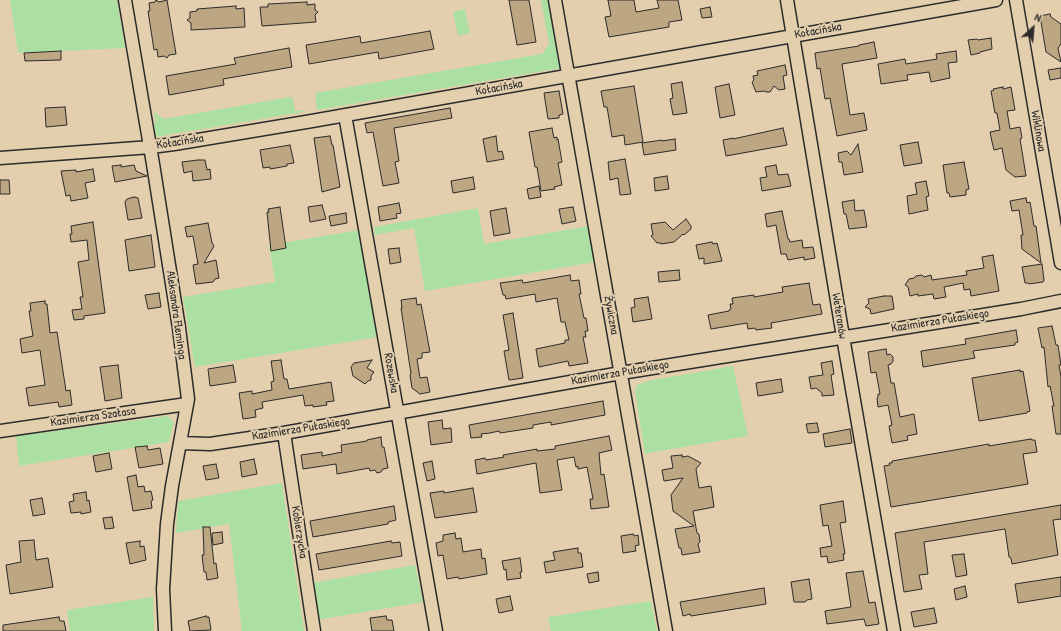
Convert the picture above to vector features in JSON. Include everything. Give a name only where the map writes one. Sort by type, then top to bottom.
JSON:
[{"type":"street","name":"Aleksandra Fleminga","points":[[125,0],[151,147],[179,328],[188,399],[172,486],[167,524],[163,589],[165,631]]},
{"type":"street","name":"Żywiczna","points":[[556,0],[666,631]]},
{"type":"street","name":"Weteranów","points":[[787,0],[894,631]]},
{"type":"street","name":"Kołacińska","points":[[0,158],[151,147],[345,115],[996,0]]},
{"type":"street","name":"Wiklinowa","points":[[1016,0],[1061,263]]},
{"type":"street","name":"Rozewska","points":[[345,115],[436,631]]},
{"type":"street","name":"Kazimierza Pułaskiego","points":[[180,443],[210,444],[284,433],[621,373],[1061,301]]},
{"type":"street","name":"Kazimierza Szałasa","points":[[0,431],[187,404]]},
{"type":"street","name":"Kobierzycka","points":[[284,433],[314,631]]},
{"type":"green space","points":[[10,0],[117,0],[125,48],[18,53]]},
{"type":"green space","points":[[541,0],[549,0],[561,68],[317,110],[315,93],[542,54],[549,44]]},
{"type":"green space","points":[[465,9],[470,33],[458,36],[453,12]]},
{"type":"green space","points":[[290,97],[293,98],[295,111],[303,110],[303,112],[155,137],[152,125],[156,123],[154,112],[164,119]]},
{"type":"green space","points":[[478,208],[484,244],[589,226],[595,262],[425,291],[414,228],[375,235],[374,227]]},
{"type":"green space","points":[[359,230],[378,337],[195,367],[183,297],[275,282],[269,245]]},
{"type":"green space","points":[[733,366],[748,436],[648,453],[645,455],[635,392],[637,385],[648,381]]},
{"type":"green space","points":[[168,416],[174,423],[169,442],[19,466],[16,436]]},
{"type":"green space","points":[[282,483],[304,631],[242,631],[229,524],[176,533],[178,501]]},
{"type":"green space","points":[[415,565],[423,602],[317,620],[311,583]]},
{"type":"green space","points":[[153,597],[154,631],[70,631],[67,610]]},
{"type":"green space","points":[[651,601],[657,631],[551,631],[548,617]]},
{"type":"building","points":[[156,0],[159,2],[167,0],[176,54],[169,55],[167,58],[164,56],[158,57],[157,49],[154,50],[148,11],[150,11],[149,3],[155,2]]},
{"type":"building","points":[[509,0],[529,0],[536,42],[517,45]]},
{"type":"building","points":[[608,0],[634,0],[636,12],[659,8],[657,0],[678,0],[682,20],[669,22],[669,27],[609,37],[605,17],[611,16]]},
{"type":"building","points":[[307,2],[307,5],[315,4],[315,10],[318,12],[315,15],[316,22],[262,26],[260,7],[268,7],[268,4]]},
{"type":"building","points":[[236,6],[236,9],[244,8],[245,27],[191,30],[191,23],[187,20],[190,18],[190,12],[197,11],[197,9]]},
{"type":"building","points":[[710,7],[712,17],[702,18],[700,9]]},
{"type":"building","points":[[1050,14],[1051,17],[1061,24],[1061,44],[1058,48],[1061,62],[1046,52],[1040,16]]},
{"type":"building","points":[[430,31],[434,49],[379,59],[378,52],[309,64],[306,45],[360,36],[361,43]]},
{"type":"building","points":[[991,38],[992,49],[971,55],[968,40]]},
{"type":"building","points":[[874,42],[877,58],[842,64],[850,115],[864,113],[867,130],[837,136],[830,98],[825,99],[820,68],[817,69],[815,53]]},
{"type":"building","points":[[289,48],[292,67],[223,79],[224,85],[169,95],[166,76],[236,64],[234,58]]},
{"type":"building","points":[[61,51],[61,60],[25,61],[24,53]]},
{"type":"building","points":[[956,51],[957,62],[948,63],[950,78],[931,82],[929,72],[907,75],[908,80],[881,84],[878,64],[905,59],[906,64],[937,59],[936,54]]},
{"type":"building","points":[[785,65],[787,75],[783,76],[785,89],[779,90],[774,86],[770,92],[756,92],[752,82],[754,80],[753,76],[758,75],[757,71]]},
{"type":"building","points":[[1061,68],[1061,78],[1050,80],[1048,70]]},
{"type":"building","points":[[682,82],[687,113],[673,115],[670,99],[673,98],[671,84]]},
{"type":"building","points":[[729,84],[735,115],[720,118],[715,87]]},
{"type":"building","points":[[634,86],[643,142],[625,145],[624,135],[612,137],[607,107],[604,107],[601,91]]},
{"type":"building","points":[[1003,87],[1003,89],[1011,87],[1015,110],[1007,111],[1010,129],[1020,127],[1022,138],[1020,139],[1026,176],[1015,177],[1006,170],[1002,148],[994,150],[990,132],[1000,130],[991,91],[994,90],[993,89]]},
{"type":"building","points":[[559,91],[563,114],[559,115],[559,118],[548,119],[544,93]]},
{"type":"building","points":[[65,107],[67,125],[46,127],[45,108]]},
{"type":"building","points":[[450,108],[452,118],[394,128],[399,161],[395,162],[399,183],[383,186],[373,132],[367,133],[365,123]]},
{"type":"building","points":[[552,128],[554,138],[557,137],[557,140],[558,139],[562,162],[558,163],[562,185],[554,187],[555,189],[541,191],[529,132]]},
{"type":"building","points":[[783,128],[787,145],[726,156],[723,140]]},
{"type":"building","points":[[330,136],[333,145],[340,187],[322,192],[314,138]]},
{"type":"building","points":[[496,136],[498,152],[502,151],[504,159],[487,162],[483,139]]},
{"type":"building","points":[[675,139],[676,150],[644,155],[642,143]]},
{"type":"building","points":[[918,142],[922,163],[904,166],[900,145]]},
{"type":"building","points":[[858,144],[863,172],[844,175],[842,162],[839,162],[838,153],[847,151],[851,155]]},
{"type":"building","points":[[290,145],[294,163],[287,164],[287,166],[270,169],[270,167],[263,168],[260,150]]},
{"type":"building","points":[[625,159],[631,194],[620,195],[618,178],[610,180],[608,162]]},
{"type":"building","points":[[205,160],[207,170],[210,169],[211,179],[193,181],[192,171],[184,173],[182,162]]},
{"type":"building","points":[[964,162],[969,189],[966,190],[966,195],[950,197],[949,193],[947,193],[943,165]]},
{"type":"building","points":[[121,165],[121,167],[134,165],[136,171],[147,176],[115,182],[112,166]]},
{"type":"building","points":[[776,165],[778,175],[788,174],[791,186],[762,191],[760,178],[767,177],[765,167]]},
{"type":"building","points":[[93,169],[95,181],[85,183],[88,198],[71,201],[70,195],[66,196],[61,171],[76,170],[76,172]]},
{"type":"building","points":[[667,176],[669,189],[655,191],[654,178]]},
{"type":"building","points":[[473,177],[475,189],[453,193],[451,181]]},
{"type":"building","points":[[0,180],[9,180],[10,194],[0,194]]},
{"type":"building","points":[[926,181],[929,196],[926,197],[928,210],[909,214],[907,196],[917,194],[915,183]]},
{"type":"building","points":[[539,186],[541,197],[529,199],[527,189]]},
{"type":"building","points":[[134,197],[138,198],[142,218],[128,220],[125,202],[127,199]]},
{"type":"building","points":[[1026,198],[1027,203],[1030,202],[1034,226],[1036,226],[1041,263],[1022,249],[1021,235],[1023,235],[1019,210],[1012,211],[1010,201]]},
{"type":"building","points":[[854,200],[855,211],[864,210],[867,227],[849,229],[842,202]]},
{"type":"building","points":[[399,203],[401,213],[396,214],[397,218],[380,221],[378,207]]},
{"type":"building","points":[[322,205],[326,219],[310,222],[308,207]]},
{"type":"building","points":[[280,207],[286,248],[271,251],[267,212],[269,212],[268,209]]},
{"type":"building","points":[[573,207],[576,221],[562,224],[559,209]]},
{"type":"building","points":[[506,208],[510,233],[494,236],[490,211]]},
{"type":"building","points":[[782,211],[790,242],[802,240],[803,248],[813,247],[815,258],[804,260],[804,257],[788,260],[786,254],[781,254],[776,225],[767,227],[765,214]]},
{"type":"building","points":[[346,213],[347,223],[331,226],[329,216]]},
{"type":"building","points":[[686,219],[691,226],[691,229],[674,242],[661,244],[657,243],[651,236],[653,235],[651,224],[665,222],[673,230]]},
{"type":"building","points":[[93,222],[105,313],[84,316],[84,319],[74,320],[72,310],[82,309],[80,297],[83,297],[78,262],[89,260],[87,240],[71,242],[71,226]]},
{"type":"building","points":[[208,223],[214,246],[204,263],[216,260],[219,278],[215,279],[213,282],[196,284],[193,265],[198,264],[193,236],[187,237],[185,227]]},
{"type":"building","points":[[151,235],[155,267],[129,271],[125,240]]},
{"type":"building","points":[[712,242],[713,244],[717,243],[722,261],[704,264],[704,258],[699,259],[696,245]]},
{"type":"building","points":[[399,248],[401,262],[390,264],[388,249]]},
{"type":"building","points":[[993,255],[999,291],[971,296],[970,289],[964,290],[963,283],[944,287],[946,297],[934,299],[933,294],[918,296],[918,294],[910,296],[908,287],[905,285],[909,279],[922,275],[924,277],[931,275],[932,280],[967,275],[966,271],[984,268],[982,257]]},
{"type":"building","points":[[1042,264],[1043,282],[1029,284],[1025,283],[1022,267]]},
{"type":"building","points":[[679,270],[680,280],[659,282],[658,272]]},
{"type":"building","points":[[570,275],[571,281],[579,280],[581,294],[579,294],[588,331],[585,331],[586,337],[583,337],[588,363],[569,366],[568,361],[539,367],[536,349],[565,343],[565,340],[569,340],[565,322],[561,322],[557,298],[536,302],[535,294],[506,299],[505,295],[503,295],[500,283],[522,280],[523,283]]},
{"type":"building","points":[[809,283],[813,305],[820,304],[822,314],[771,323],[772,328],[756,330],[755,328],[748,329],[747,323],[711,329],[708,315],[729,311],[731,309],[730,304],[733,304],[732,298],[754,295],[754,297],[783,292],[782,287]]},
{"type":"building","points":[[159,293],[161,307],[148,309],[145,295]]},
{"type":"building","points":[[892,296],[894,309],[871,314],[870,309],[865,307],[869,303],[868,299]]},
{"type":"building","points":[[648,297],[652,319],[633,322],[631,308],[635,307],[634,299]]},
{"type":"building","points":[[416,298],[417,305],[421,304],[430,352],[422,353],[422,358],[417,359],[420,378],[427,377],[430,392],[420,394],[412,388],[401,308],[401,300]]},
{"type":"building","points":[[45,301],[45,304],[47,304],[50,333],[57,332],[66,391],[70,390],[72,405],[59,407],[58,402],[29,406],[26,388],[45,385],[40,350],[22,353],[20,339],[33,336],[29,311],[31,311],[30,303]]},
{"type":"building","points":[[513,313],[523,378],[509,380],[504,351],[509,350],[503,315]]},
{"type":"building","points":[[1052,326],[1056,345],[1058,345],[1061,365],[1059,365],[1061,377],[1061,434],[1056,434],[1052,406],[1054,406],[1050,386],[1048,387],[1044,347],[1042,348],[1038,328]]},
{"type":"building","points":[[1016,330],[1018,342],[1015,343],[1015,345],[973,351],[975,358],[923,367],[921,351],[966,344],[965,339]]},
{"type":"building","points":[[886,349],[887,355],[890,354],[893,357],[893,361],[888,365],[891,383],[894,383],[900,417],[914,414],[917,434],[907,436],[908,440],[892,443],[889,426],[892,425],[888,405],[878,407],[877,398],[878,394],[880,394],[876,372],[871,373],[868,352]]},
{"type":"building","points":[[281,360],[284,379],[287,379],[289,389],[331,382],[334,401],[326,402],[327,405],[313,407],[313,405],[305,406],[303,395],[262,402],[263,408],[255,410],[256,417],[243,419],[239,393],[252,391],[252,394],[272,390],[271,382],[274,381],[271,361]]},
{"type":"building","points":[[372,360],[367,368],[374,372],[371,376],[371,380],[365,384],[353,376],[351,367],[354,363]]},
{"type":"building","points":[[832,361],[834,374],[831,375],[834,395],[822,396],[822,393],[816,388],[811,389],[809,377],[823,375],[821,363]]},
{"type":"building","points":[[118,365],[122,398],[105,401],[100,367]]},
{"type":"building","points":[[233,365],[236,382],[210,386],[208,369]]},
{"type":"building","points":[[1020,370],[1020,372],[1023,371],[1030,411],[1027,413],[979,421],[972,378]]},
{"type":"building","points":[[781,379],[783,392],[758,396],[756,383]]},
{"type":"building","points":[[603,401],[605,415],[551,425],[551,422],[533,425],[533,428],[500,433],[499,431],[481,434],[482,437],[471,438],[469,425]]},
{"type":"building","points":[[442,420],[443,429],[451,428],[452,442],[431,445],[428,422]]},
{"type":"building","points":[[817,423],[819,432],[808,433],[806,424]]},
{"type":"building","points":[[850,429],[852,443],[825,447],[823,434]]},
{"type":"building","points":[[609,436],[612,450],[599,453],[601,475],[604,474],[609,507],[591,509],[590,499],[593,499],[587,467],[578,469],[578,466],[576,467],[574,457],[557,460],[562,490],[540,493],[536,463],[477,474],[475,460],[504,457],[503,455],[537,449],[537,451],[555,449],[555,446]]},
{"type":"building","points":[[381,437],[382,447],[384,447],[388,468],[383,469],[381,472],[377,473],[375,470],[370,471],[369,468],[337,474],[336,464],[303,469],[301,455],[322,452],[322,456],[342,452],[341,445]]},
{"type":"building","points":[[1031,439],[1035,440],[1037,452],[1023,454],[1028,484],[891,507],[884,466],[890,465],[889,463],[892,463],[892,461],[989,444],[989,446]]},
{"type":"building","points":[[147,446],[148,450],[160,448],[163,464],[139,468],[135,447]]},
{"type":"building","points":[[109,453],[112,469],[96,472],[93,456]]},
{"type":"building","points":[[682,455],[682,457],[688,456],[701,463],[696,469],[699,488],[711,486],[714,507],[693,511],[697,533],[699,534],[700,542],[698,544],[700,552],[682,555],[675,529],[694,526],[673,511],[671,495],[683,478],[664,481],[662,470],[673,468],[671,456]]},
{"type":"building","points":[[254,459],[257,474],[242,477],[240,462]]},
{"type":"building","points":[[432,461],[435,479],[427,481],[423,463]]},
{"type":"building","points":[[216,464],[219,478],[206,480],[203,466]]},
{"type":"building","points":[[136,475],[138,487],[144,486],[145,492],[151,491],[153,500],[151,501],[152,508],[133,511],[127,477]]},
{"type":"building","points":[[473,488],[477,512],[435,518],[430,493],[444,491],[444,493]]},
{"type":"building","points":[[86,492],[87,501],[89,500],[91,512],[81,514],[81,512],[71,513],[69,502],[74,501],[73,494]]},
{"type":"building","points":[[42,498],[45,514],[33,516],[30,500]]},
{"type":"building","points":[[843,501],[846,522],[840,523],[845,554],[843,554],[844,560],[828,563],[827,556],[821,557],[820,548],[832,546],[828,525],[823,526],[820,505]]},
{"type":"building","points":[[1061,505],[1061,519],[1053,520],[1058,555],[1012,564],[1011,558],[1009,557],[1005,529],[924,542],[928,574],[919,575],[922,589],[904,592],[895,533]]},
{"type":"building","points":[[394,506],[396,520],[388,522],[388,524],[313,537],[310,521]]},
{"type":"building","points":[[112,517],[114,528],[105,529],[103,518]]},
{"type":"building","points":[[203,527],[210,527],[214,564],[216,563],[218,578],[207,580],[206,572],[204,572],[202,555],[204,555]]},
{"type":"building","points":[[222,532],[223,543],[213,545],[212,533]]},
{"type":"building","points":[[455,533],[456,539],[461,538],[463,552],[481,549],[482,559],[485,558],[487,574],[459,579],[458,577],[447,579],[443,555],[438,556],[436,543],[443,541],[443,535]]},
{"type":"building","points":[[633,534],[634,536],[638,535],[639,545],[635,546],[636,551],[623,553],[621,536]]},
{"type":"building","points":[[34,540],[36,560],[48,558],[53,587],[10,594],[6,565],[21,562],[19,541]]},
{"type":"building","points":[[140,541],[140,547],[144,546],[146,560],[130,564],[126,543]]},
{"type":"building","points":[[391,541],[392,543],[400,542],[402,556],[319,570],[316,554]]},
{"type":"building","points":[[578,548],[578,553],[581,553],[583,567],[546,573],[544,562],[555,560],[553,552]]},
{"type":"building","points":[[964,554],[967,575],[956,577],[952,555]]},
{"type":"building","points":[[520,558],[522,572],[520,572],[521,578],[507,580],[506,569],[504,570],[502,561]]},
{"type":"building","points":[[863,571],[869,603],[875,602],[879,624],[866,626],[864,619],[827,624],[825,611],[851,607],[846,573]]},
{"type":"building","points":[[598,572],[599,581],[589,583],[587,574]]},
{"type":"building","points":[[1061,577],[1061,596],[1018,603],[1015,584]]},
{"type":"building","points":[[809,579],[812,599],[805,602],[794,602],[791,582]]},
{"type":"building","points":[[965,586],[967,597],[956,600],[954,589]]},
{"type":"building","points":[[764,588],[766,604],[683,616],[680,602]]},
{"type":"building","points":[[510,596],[513,610],[499,613],[496,599]]},
{"type":"building","points":[[934,608],[937,623],[914,627],[911,612]]},
{"type":"building","points":[[206,616],[209,617],[211,630],[190,631],[188,621]]},
{"type":"building","points":[[386,616],[387,620],[392,620],[394,631],[372,631],[370,618]]},
{"type":"building","points":[[59,617],[60,621],[64,621],[66,631],[3,631],[3,625]]}]
